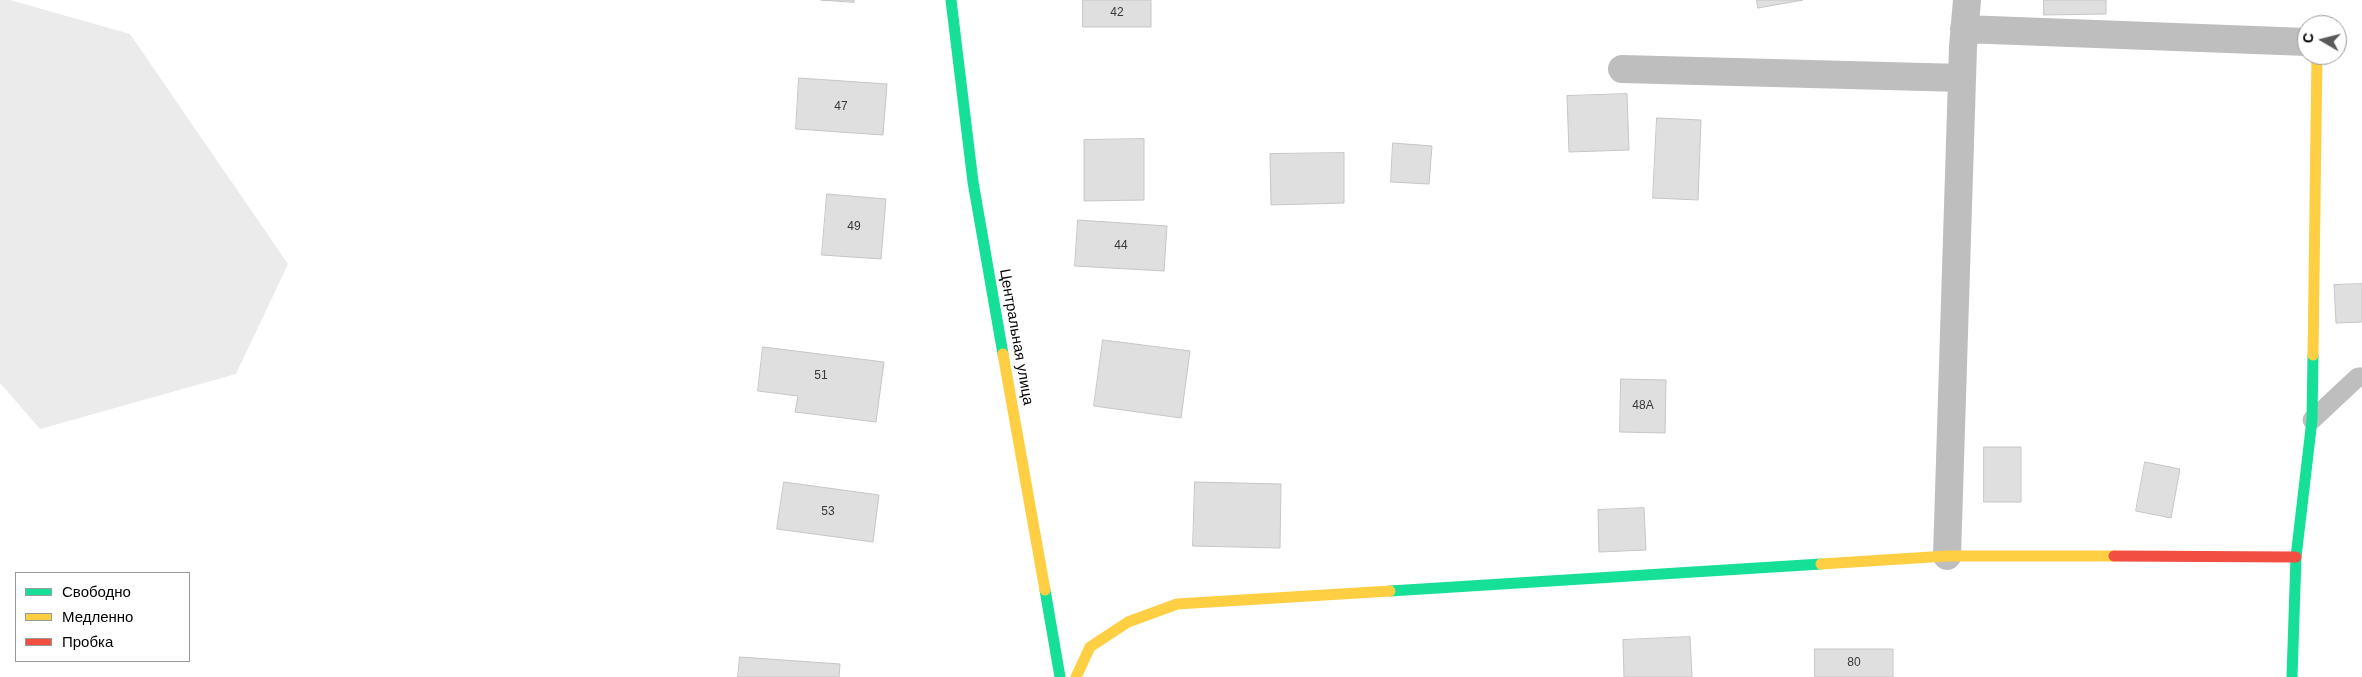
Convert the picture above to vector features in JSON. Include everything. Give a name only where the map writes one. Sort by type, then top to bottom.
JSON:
[{"type":"street","name":"Центральная улица","points":[[951,0],[973,182],[1060,677]]},
{"type":"street","points":[[1947,556],[1962,78],[1967,0]]},
{"type":"street","points":[[1964,29],[2297,42]]},
{"type":"street","points":[[2292,677],[2296,557],[2312,420],[2317,65]]},
{"type":"street","points":[[1622,69],[1962,78]]},
{"type":"street","points":[[1076,677],[1090,648],[1128,622],[1177,604],[1947,556],[2296,557]]},
{"type":"lane","points":[[2312,420],[2358,377],[2362,377]]},
{"type":"shaded area","points":[[0,0],[10,0],[130,34],[288,264],[236,374],[40,429],[0,383]]},
{"type":"building","points":[[821,0],[854,0],[854,2]]},
{"type":"building","points":[[1083,0],[1151,0],[1151,27],[1083,27]]},
{"type":"building","points":[[1757,0],[1803,0],[1758,8]]},
{"type":"building","points":[[2044,0],[2106,0],[2106,14],[2044,15]]},
{"type":"building","points":[[799,78],[887,84],[883,135],[796,129]]},
{"type":"building","points":[[1627,94],[1629,150],[1569,152],[1567,96]]},
{"type":"building","points":[[1657,118],[1701,120],[1698,200],[1653,198]]},
{"type":"building","points":[[1144,139],[1144,200],[1084,201],[1084,140]]},
{"type":"building","points":[[1393,143],[1432,146],[1429,184],[1391,182]]},
{"type":"building","points":[[1344,153],[1344,203],[1271,205],[1270,154]]},
{"type":"building","points":[[827,194],[886,199],[881,259],[822,255]]},
{"type":"building","points":[[1078,220],[1167,226],[1164,271],[1075,266]]},
{"type":"building","points":[[2362,284],[2362,322],[2336,323],[2334,285]]},
{"type":"building","points":[[1103,340],[1190,351],[1181,418],[1094,406]]},
{"type":"building","points":[[763,347],[884,362],[876,422],[795,412],[798,396],[758,391]]},
{"type":"building","points":[[1621,379],[1666,380],[1665,433],[1620,432]]},
{"type":"building","points":[[1984,447],[2021,447],[2021,502],[1984,502]]},
{"type":"building","points":[[2145,462],[2180,469],[2171,518],[2136,511]]},
{"type":"building","points":[[784,482],[879,495],[873,542],[777,529]]},
{"type":"building","points":[[1195,482],[1281,484],[1280,548],[1193,546]]},
{"type":"building","points":[[1644,508],[1646,550],[1599,552],[1598,510]]},
{"type":"building","points":[[1690,637],[1692,677],[1624,677],[1623,640]]},
{"type":"building","points":[[1815,649],[1893,649],[1893,677],[1815,677]]},
{"type":"building","points":[[740,657],[840,664],[839,677],[738,677]]},
{"type":"traffic: fast","points":[[951,0],[973,182],[1003,354]]},
{"type":"traffic: fast","points":[[2292,677],[2296,557],[2312,420],[2313,355]]},
{"type":"traffic: fast","points":[[1390,591],[1821,564]]},
{"type":"traffic: fast","points":[[1045,590],[1060,677]]},
{"type":"traffic: slow","points":[[2313,355],[2317,65]]},
{"type":"traffic: slow","points":[[1003,354],[1045,590]]},
{"type":"traffic: slow","points":[[1821,564],[1947,556],[2114,556]]},
{"type":"traffic: slow","points":[[1076,677],[1090,647],[1128,622],[1177,604],[1390,591]]},
{"type":"traffic: jam","points":[[2114,556],[2296,557]]}]
